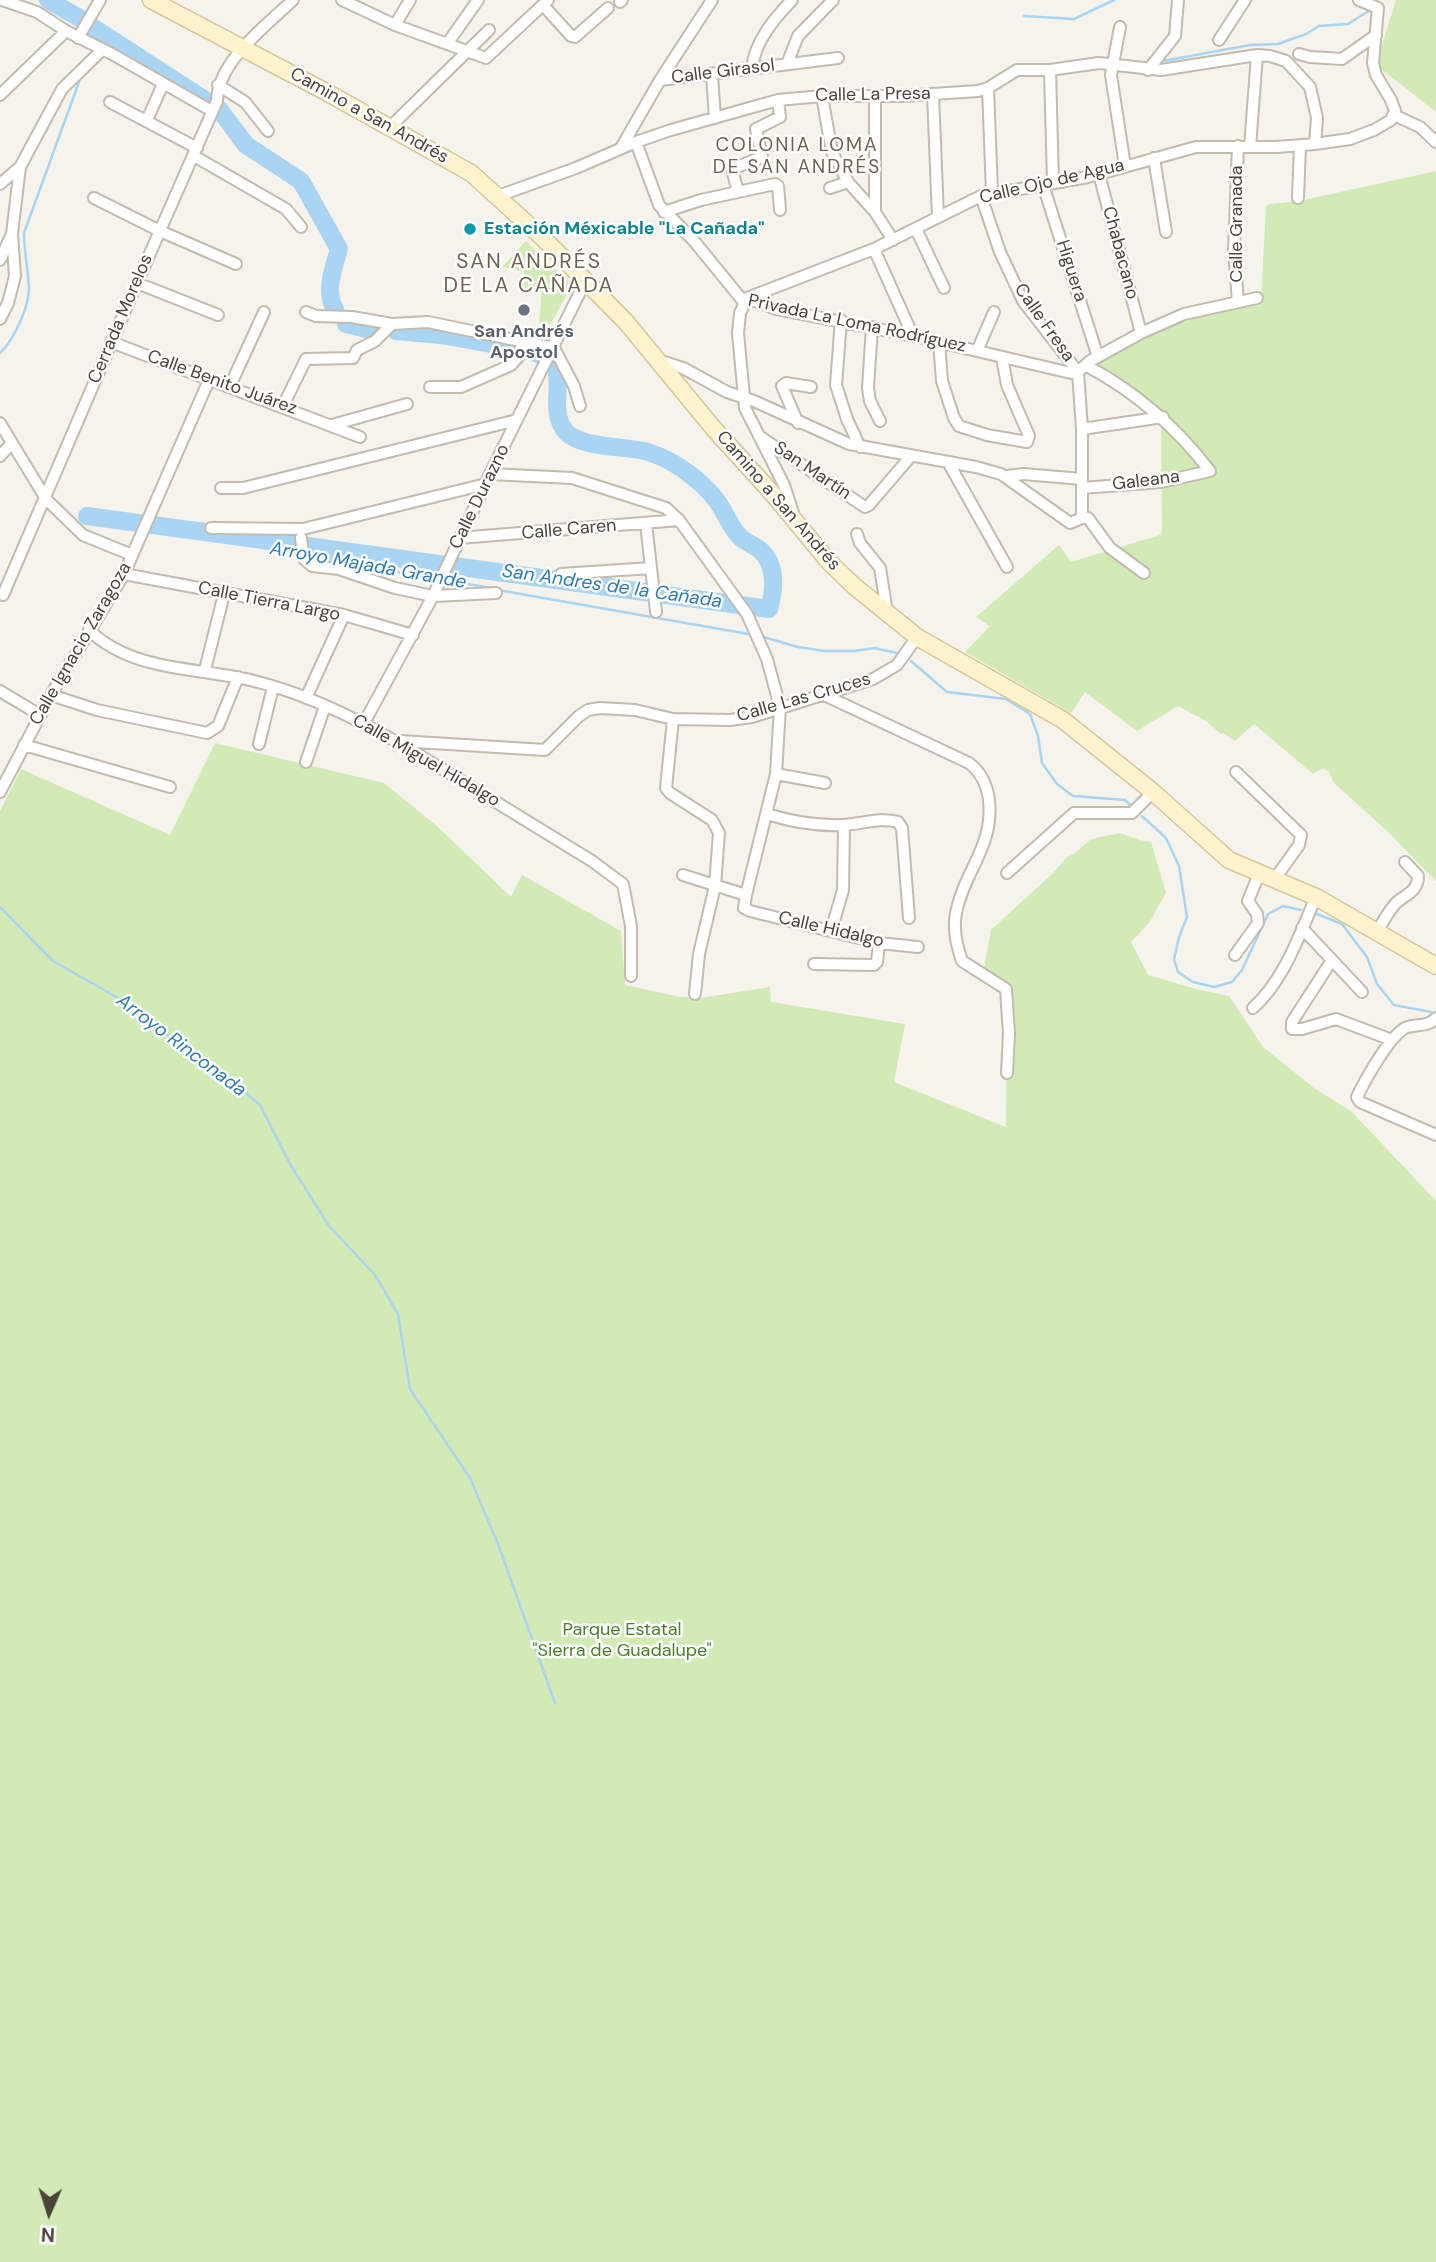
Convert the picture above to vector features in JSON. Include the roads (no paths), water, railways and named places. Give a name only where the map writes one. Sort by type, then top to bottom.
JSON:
[{"type":"street","points":[[78,38],[100,0]]},
{"type":"street","name":"Camino a San Andrés","points":[[151,0],[243,47],[471,173],[586,280],[626,322],[714,429],[829,562],[854,586],[917,637],[995,683],[1050,711],[1153,792],[1229,860],[1316,897],[1436,967]]},
{"type":"street","name":"Cerrada Morelos","points":[[4,595],[214,107],[218,85],[243,47],[293,0]]},
{"type":"street","points":[[342,0],[395,25],[488,57],[546,2],[571,36],[575,37],[608,8]]},
{"type":"street","points":[[395,25],[411,0]]},
{"type":"street","points":[[447,44],[478,0]]},
{"type":"street","points":[[621,148],[660,80],[712,0]]},
{"type":"street","points":[[752,68],[754,54],[772,22],[792,0]]},
{"type":"street","name":"Calle Girasol","points":[[787,64],[798,36],[833,0]]},
{"type":"street","points":[[1148,69],[1175,36],[1178,0]]},
{"type":"street","points":[[1219,40],[1245,0]]},
{"type":"street","points":[[1359,0],[1378,8],[1374,70],[1394,106],[1394,116],[1420,127],[1436,142]]},
{"type":"street","points":[[3,3],[37,12],[78,38],[163,84],[214,107]]},
{"type":"street","points":[[1120,27],[1111,75],[1125,166]]},
{"type":"street","points":[[390,127],[489,30]]},
{"type":"street","points":[[0,95],[66,31]]},
{"type":"street","points":[[1299,54],[1342,59],[1376,36]]},
{"type":"street","points":[[0,184],[20,167],[62,89],[103,50]]},
{"type":"street","points":[[1258,55],[1286,61],[1310,87],[1317,118],[1315,144]]},
{"type":"street","name":"Calle La Presa","points":[[498,196],[576,168],[636,142],[778,100],[978,91],[1017,70],[1050,70],[1099,63],[1173,69],[1258,55]]},
{"type":"street","name":"Calle Granada","points":[[1238,301],[1234,251],[1244,146],[1258,55]]},
{"type":"street","name":"Calle Girasol","points":[[660,80],[838,58]]},
{"type":"street","name":"Higuera","points":[[1050,70],[1048,184],[1098,357]]},
{"type":"street","points":[[712,75],[715,118]]},
{"type":"street","points":[[147,120],[163,84]]},
{"type":"street","points":[[218,85],[245,102],[268,131]]},
{"type":"street","name":"Calle Fresa","points":[[988,88],[986,195],[1000,252],[1023,301],[1082,369]]},
{"type":"street","points":[[933,94],[938,217]]},
{"type":"street","points":[[822,96],[832,152],[848,182],[876,212],[893,240]]},
{"type":"street","points":[[875,97],[876,212]]},
{"type":"street","points":[[738,192],[732,169],[762,157],[756,129],[780,118],[778,100]]},
{"type":"street","points":[[110,103],[147,120],[286,209],[301,227]]},
{"type":"street","name":"Calle Ojo de Agua","points":[[747,298],[874,249],[986,195],[1099,174],[1196,147],[1300,146],[1350,139],[1386,123],[1394,116]]},
{"type":"street","name":"Privada La Loma Rodríguez","points":[[636,142],[659,205],[694,241],[743,301],[747,298],[776,309],[913,336],[1063,373],[1082,369]]},
{"type":"street","points":[[1298,198],[1300,146]]},
{"type":"street","points":[[1154,158],[1166,232]]},
{"type":"street","points":[[0,319],[16,276],[12,234],[20,167]]},
{"type":"street","name":"Chabacano","points":[[1099,174],[1141,332]]},
{"type":"street","points":[[830,188],[848,182]]},
{"type":"street","points":[[664,212],[701,200],[776,184],[780,210]]},
{"type":"street","points":[[94,198],[236,264]]},
{"type":"street","points":[[916,229],[944,288]]},
{"type":"street","points":[[0,260],[12,234]]},
{"type":"street","points":[[874,249],[913,336]]},
{"type":"street","name":"Calle Durazno","points":[[364,723],[433,596],[586,280]]},
{"type":"street","points":[[136,283],[218,315]]},
{"type":"street","points":[[747,298],[740,313],[738,332],[745,408],[784,485],[796,522]]},
{"type":"street","points":[[1082,518],[1082,369],[1090,361],[1141,332],[1192,311],[1257,298]]},
{"type":"street","points":[[230,386],[264,312]]},
{"type":"street","points":[[306,312],[316,316],[352,317],[392,324],[428,322],[554,348],[574,386],[580,406]]},
{"type":"street","points":[[977,351],[994,312]]},
{"type":"street","points":[[841,320],[836,385],[860,447]]},
{"type":"street","points":[[283,406],[306,359],[353,358],[357,350],[375,341],[392,324]]},
{"type":"street","points":[[872,327],[868,388],[870,401],[880,421]]},
{"type":"street","points":[[430,387],[461,387],[511,365],[519,356],[523,341]]},
{"type":"street","name":"Calle Benito Juárez","points":[[111,342],[360,437]]},
{"type":"street","points":[[939,342],[942,381],[954,418],[960,426],[987,435],[1027,442],[1029,436],[1007,385],[1002,357]]},
{"type":"street","points":[[658,360],[798,423],[860,447],[976,467],[1008,476],[1070,523],[1088,518],[1110,548],[1144,573]]},
{"type":"street","points":[[1082,369],[1119,386],[1163,418]]},
{"type":"street","name":"Calle Ignacio Zaragoza","points":[[0,792],[3,778],[124,574],[209,380]]},
{"type":"street","points":[[798,423],[782,386],[786,383],[811,387]]},
{"type":"street","points":[[332,425],[407,404]]},
{"type":"street","points":[[1082,429],[1163,418]]},
{"type":"street","name":"Galeana","points":[[1008,476],[1023,474],[1082,484],[1161,482],[1210,471],[1186,440],[1163,418]]},
{"type":"street","name":"Calle Durazno","points":[[222,488],[243,488],[517,420]]},
{"type":"street","points":[[0,423],[46,499],[83,535],[132,555]]},
{"type":"street","name":"San Martín","points":[[758,435],[866,507],[911,456]]},
{"type":"street","points":[[0,456],[12,443]]},
{"type":"street","points":[[948,462],[1007,567]]},
{"type":"street","points":[[211,528],[303,529],[488,479],[572,478],[666,508],[679,520],[747,614],[767,659],[780,707],[776,774],[746,895],[683,875]]},
{"type":"street","name":"Calle Caren","points":[[459,538],[679,520]]},
{"type":"street","points":[[646,523],[656,612]]},
{"type":"street","points":[[858,534],[860,543],[880,568],[887,612]]},
{"type":"street","points":[[300,538],[304,559],[312,566],[339,569],[395,588],[433,596],[496,593]]},
{"type":"street","points":[[561,574],[652,568]]},
{"type":"street","name":"Calle Tierra Largo","points":[[124,574],[344,615],[413,635]]},
{"type":"street","points":[[205,670],[224,594]]},
{"type":"street","points":[[306,698],[344,615]]},
{"type":"street","name":"Calle Miguel Hidalgo","points":[[89,630],[106,645],[121,653],[162,665],[205,670],[273,687],[364,723],[592,861],[622,884],[631,926],[631,976]]},
{"type":"street","name":"Calle Las Cruces","points":[[397,741],[545,750],[579,716],[588,710],[600,708],[635,710],[673,719],[741,719],[873,679],[888,672],[905,657],[917,637]]},
{"type":"street","points":[[51,695],[136,719],[201,733],[212,732],[218,726],[238,677]]},
{"type":"street","points":[[259,744],[273,687]]},
{"type":"street","points":[[0,691],[40,715]]},
{"type":"street","points":[[822,694],[969,763],[983,779],[988,791],[990,825],[982,852],[958,903],[955,925],[962,961],[1006,989],[1009,1034],[1007,1073]]},
{"type":"street","points":[[306,762],[325,706]]},
{"type":"street","points":[[673,719],[666,788],[715,824],[720,840],[715,886],[699,954],[695,994]]},
{"type":"street","points":[[24,745],[170,787]]},
{"type":"street","points":[[1236,772],[1301,835],[1299,845],[1275,880]]},
{"type":"street","points":[[776,774],[825,783]]},
{"type":"street","points":[[1007,873],[1074,813],[1132,813],[1153,792]]},
{"type":"street","points":[[767,814],[795,822],[844,825],[889,820],[898,822],[902,828],[909,918]]},
{"type":"street","points":[[831,930],[843,890],[844,825]]},
{"type":"street","points":[[1377,931],[1396,903],[1412,892],[1417,884],[1418,876],[1405,862]]},
{"type":"street","points":[[1235,955],[1258,923],[1258,914],[1248,901],[1258,874]]},
{"type":"street","name":"Calle Hidalgo","points":[[746,895],[744,908],[750,911],[879,943],[918,947]]},
{"type":"street","points":[[1253,1008],[1264,998],[1283,970],[1316,897]]},
{"type":"street","points":[[1302,928],[1362,992]]},
{"type":"street","points":[[814,964],[875,964],[879,943]]},
{"type":"street","points":[[1332,960],[1292,1022],[1292,1029],[1302,1029],[1336,1019],[1392,1040]]},
{"type":"street","points":[[1436,1018],[1428,1024],[1402,1030],[1392,1040],[1358,1095],[1358,1099],[1436,1135]]},
{"type":"waterway","points":[[48,0],[83,20]]},
{"type":"waterway","points":[[1024,16],[1074,19],[1114,0]]},
{"type":"waterway","points":[[1163,61],[1250,45],[1278,44],[1319,26],[1348,24],[1372,9]]},
{"type":"waterway","name":"San Andres de la Cañada","points":[[91,26],[219,109],[246,145],[301,181],[339,249],[330,287],[335,309]]},
{"type":"waterway","name":"Arroyo Rinconada","points":[[94,41],[98,30]]},
{"type":"waterway","name":"Arroyo Rinconada","points":[[0,353],[24,313],[29,288],[24,233],[79,82]]},
{"type":"waterway","name":"San Andres de la Cañada","points":[[346,324],[375,331]]},
{"type":"waterway","name":"San Andres de la Cañada","points":[[396,331],[441,335],[513,348]]},
{"type":"waterway","name":"San Andres de la Cañada","points":[[529,351],[541,355]]},
{"type":"waterway","name":"San Andres de la Cañada","points":[[87,516],[769,609],[773,585],[769,562],[759,549],[737,534],[717,501],[695,478],[668,460],[648,452],[593,444],[566,432],[558,416],[555,365]]},
{"type":"waterway","name":"Arroyo Majada Grande","points":[[87,516],[140,526]]},
{"type":"waterway","name":"Arroyo Majada Grande","points":[[147,527],[299,554]]},
{"type":"waterway","name":"Arroyo Majada Grande","points":[[305,555],[437,579]]},
{"type":"waterway","name":"Arroyo Majada Grande","points":[[443,580],[492,588]]},
{"type":"waterway","name":"Arroyo Majada Grande","points":[[498,590],[754,635]]},
{"type":"waterway","name":"Arroyo Majada Grande","points":[[760,636],[824,651],[874,648],[897,653]]},
{"type":"waterway","name":"Arroyo Majada Grande","points":[[911,661],[947,692],[1006,699],[1030,714],[1038,736],[1042,763],[1057,784],[1073,796],[1125,800],[1130,805]]},
{"type":"waterway","name":"Arroyo Majada Grande","points":[[1142,816],[1166,838],[1179,866],[1187,917],[1174,959],[1178,972],[1193,982],[1214,987],[1232,982],[1242,970],[1268,914],[1283,906],[1301,910]]},
{"type":"waterway","name":"Arroyo Rinconada","points":[[0,907],[53,961],[120,999],[176,1042],[214,1066],[260,1105],[290,1164],[329,1226],[375,1275],[398,1314],[410,1389],[470,1478],[498,1544],[555,1703]]},
{"type":"waterway","name":"Arroyo Majada Grande","points":[[1317,914],[1342,924],[1367,957],[1377,984],[1394,1005],[1431,1012]]},
{"type":"place","name":"Estación Méxicable \"La Cañada\"","points":[[470,229]]},
{"type":"place","name":"San Andrés Apostol","points":[[524,310]]},
{"type":"district","name":"COLONIA LOMA DE SAN ANDRÉS","points":[[797,157]]},
{"type":"district","name":"SAN ANDRÉS DE LA CAÑADA","points":[[529,274]]},
{"type":"park label","name":"Parque Estatal \"Sierra de Guadalupe\"","points":[[622,1640]]}]
